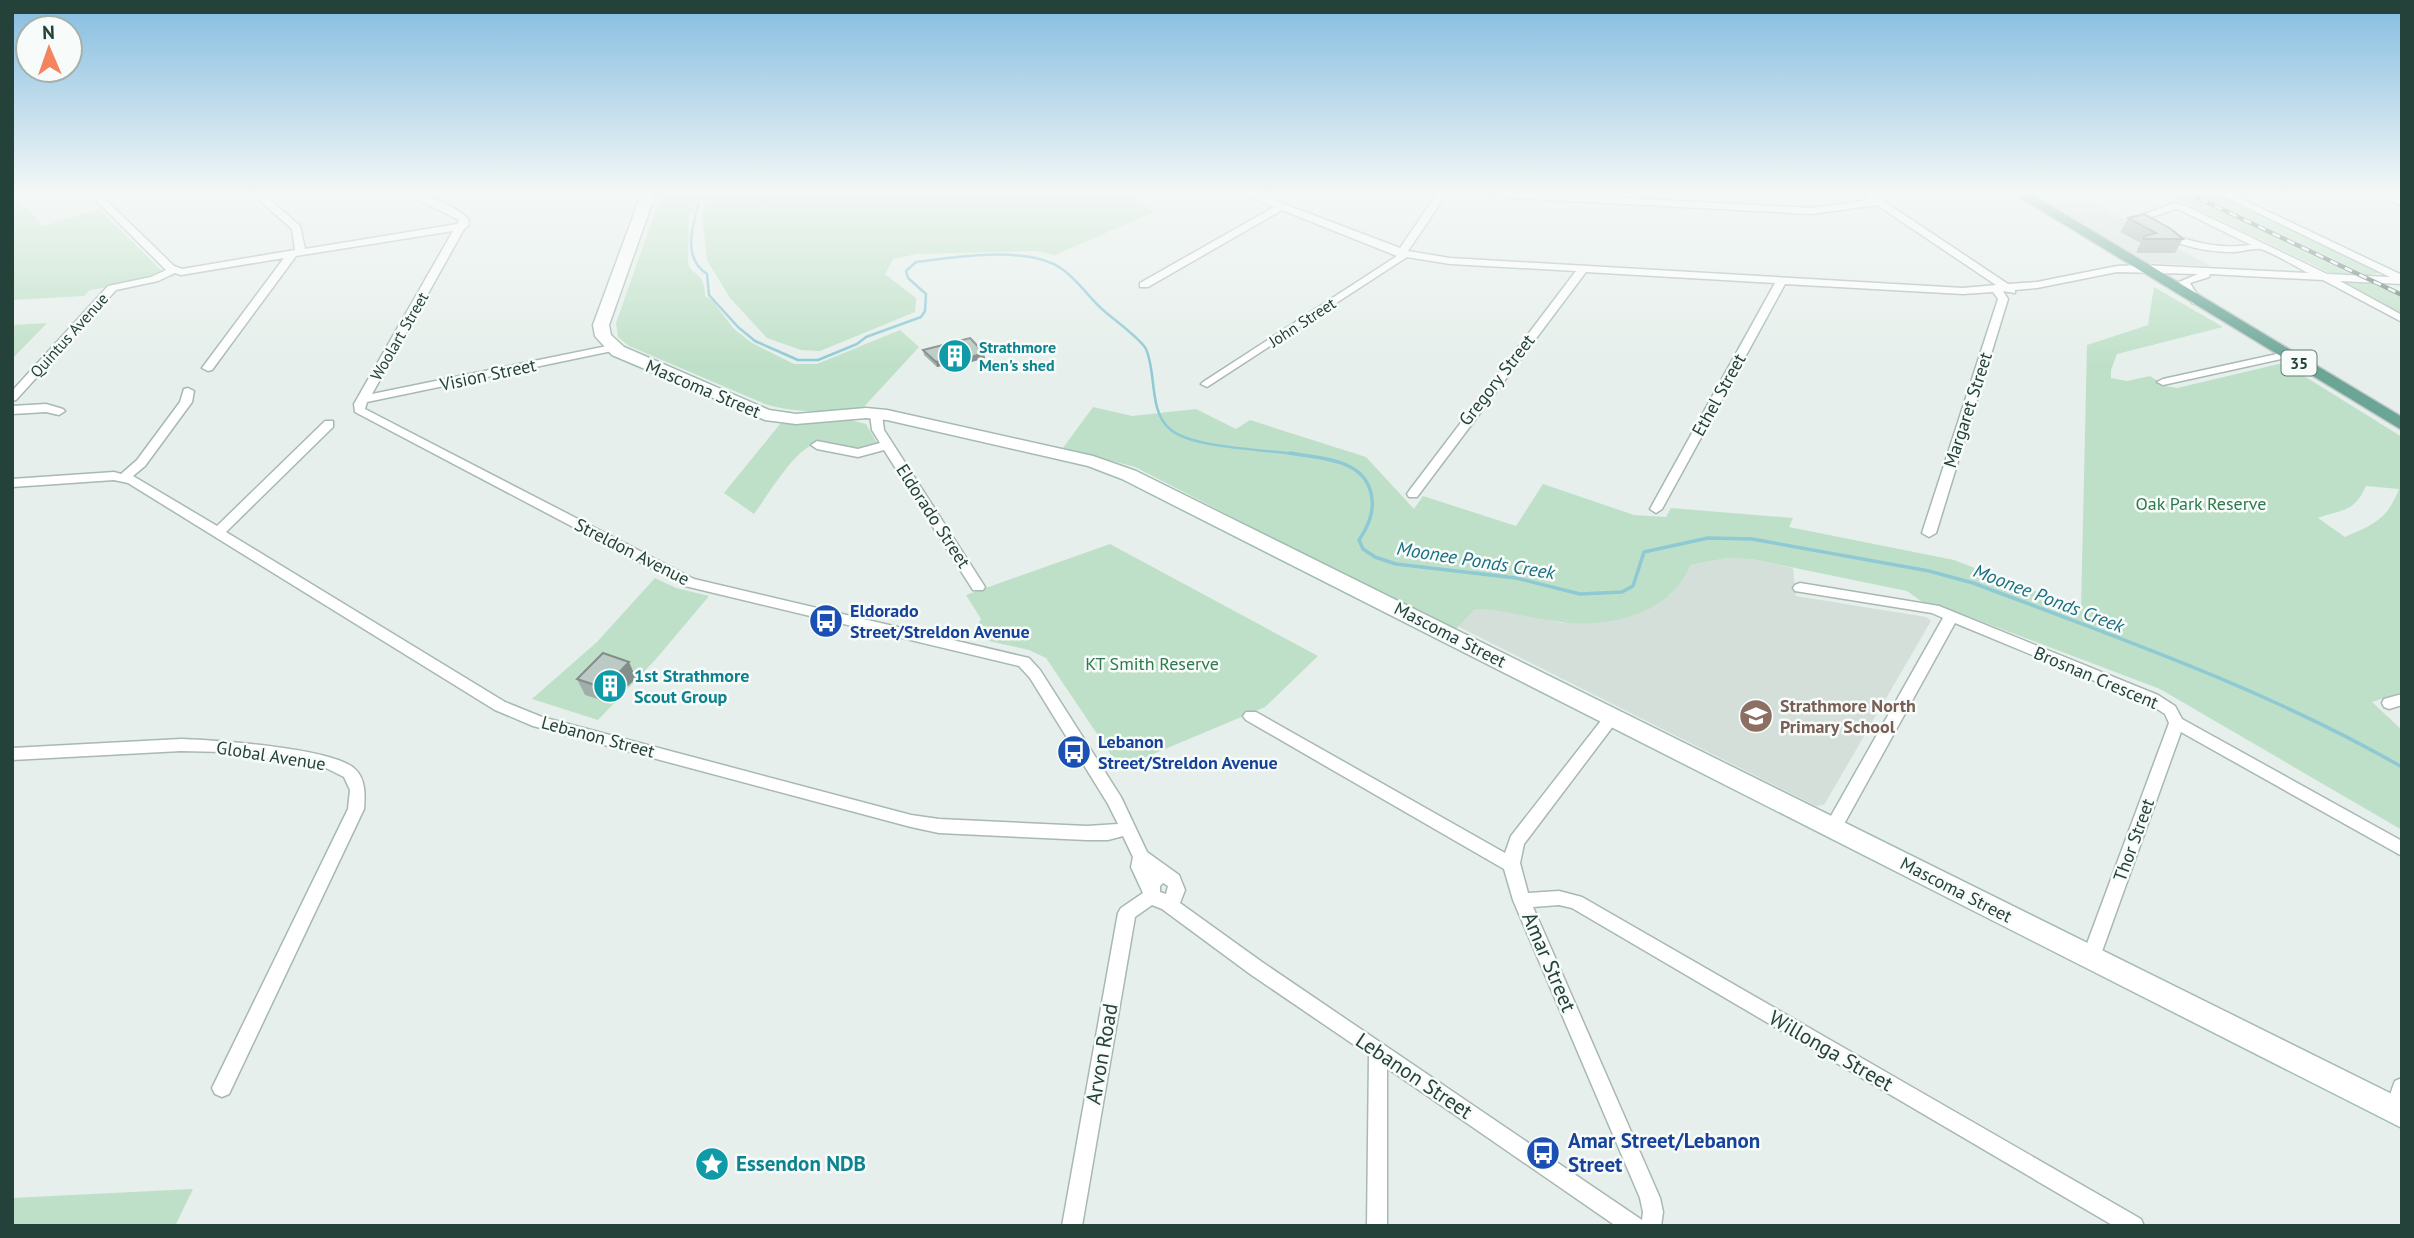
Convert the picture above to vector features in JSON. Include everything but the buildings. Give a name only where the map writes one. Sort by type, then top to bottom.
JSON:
[{"type":"main road","points":[[612,348],[603,336],[603,316],[628,250]]},
{"type":"main road","name":"35","points":[[2112,250],[2402,425]]},
{"type":"main road","name":"Mascoma Street","points":[[612,348],[765,415],[796,419],[876,414],[1093,462],[1129,475],[2400,1113]]},
{"type":"street","points":[[152,250],[173,270]]},
{"type":"street","points":[[208,368],[296,254],[296,250]]},
{"type":"street","name":"Quintus Avenue","points":[[12,398],[111,288],[150,279],[173,270],[186,273],[321,250]]},
{"type":"street","name":"Woolart Street","points":[[363,399],[449,250]]},
{"type":"street","points":[[1144,285],[1206,250]]},
{"type":"street","points":[[1391,250],[1450,261],[1963,290],[2004,290],[2118,269],[2142,268],[2402,280]]},
{"type":"street","name":"John Street","points":[[1207,384],[1405,250]]},
{"type":"street","points":[[1947,250],[2004,290]]},
{"type":"street","points":[[2268,250],[2402,319]]},
{"type":"street","points":[[2341,250],[2402,280]]},
{"type":"street","points":[[2371,264],[2389,280]]},
{"type":"street","name":"Gregory Street","points":[[1413,494],[1583,269]]},
{"type":"street","points":[[2196,300],[2183,285],[2186,280],[2223,272]]},
{"type":"street","name":"Ethel Street","points":[[1656,509],[1782,280]]},
{"type":"street","name":"Margaret Street","points":[[1929,533],[2004,290]]},
{"type":"street","name":"Vision Street","points":[[363,399],[612,348]]},
{"type":"street","points":[[2163,382],[2286,355]]},
{"type":"street","points":[[12,483],[125,477],[148,453],[186,402],[188,391]]},
{"type":"street","name":"Streldon Avenue","points":[[363,399],[359,410],[369,418],[690,583],[1024,662],[1035,674],[1108,790],[1130,832]]},
{"type":"street","points":[[12,410],[46,408],[60,411]]},
{"type":"street","name":"Eldorado Street","points":[[876,414],[876,426],[978,587]]},
{"type":"street","points":[[218,533],[329,424]]},
{"type":"street","name":"Eldorado Street","points":[[817,445],[858,453],[888,445]]},
{"type":"street","name":"Lebanon Street","points":[[125,477],[500,706],[538,722],[911,821],[939,826],[1087,833],[1130,832]]},
{"type":"street","name":"Brosnan Crescent","points":[[1800,588],[1934,610],[2153,699],[2170,710],[2177,723],[2402,849]]},
{"type":"street","points":[[1833,828],[1951,617]]},
{"type":"street","points":[[1251,716],[1511,865],[1512,851],[1517,841],[1612,717]]},
{"type":"street","name":"Thor Street","points":[[2091,957],[2177,723]]},
{"type":"street","name":"Global Avenue","points":[[12,754],[181,745],[225,746],[329,762],[350,773],[358,790],[356,809],[222,1088]]},
{"type":"street","points":[[1130,832],[1141,857],[1139,867],[1161,894]]},
{"type":"street","name":"Arvon Road","points":[[1072,1226],[1127,913],[1161,894],[1154,881],[1166,877],[1141,857]]},
{"type":"street","name":"Amar Street","points":[[1511,865],[1522,900],[1650,1198],[1653,1212],[1651,1226]]},
{"type":"street","name":"Lebanon Street","points":[[1161,894],[1256,968],[1634,1226]]},
{"type":"street","name":"Willonga Street","points":[[1522,900],[1559,898],[1576,902],[2134,1226]]},
{"type":"street","points":[[1377,1226],[1378,1052]]},
{"type":"street","points":[[2400,1113],[2402,1087]]},
{"type":"shaded area","points":[[2127,250],[2180,250],[2211,266],[2149,263]]},
{"type":"shaded area","points":[[2300,250],[2315,250],[2367,275],[2352,275]]},
{"type":"shaded area","name":"Strathmore North Primary School","points":[[1727,558],[1751,559],[1793,568],[1796,596],[1926,617],[1931,621],[1824,805],[1816,806],[1457,626],[1475,609],[1500,609],[1561,623],[1654,606],[1671,594],[1689,565]]},
{"type":"green space","points":[[12,250],[140,250],[163,272],[176,276],[90,290],[84,296],[12,300]]},
{"type":"green space","points":[[642,250],[688,250],[688,263],[702,281],[705,296],[712,300],[734,329],[752,343],[794,364],[817,364],[900,330],[919,347],[861,410],[800,411],[765,404],[629,346],[618,337],[616,323]]},
{"type":"green space","points":[[706,250],[1067,250],[1055,255],[1035,251],[917,254],[893,259],[885,274],[916,298],[915,312],[820,351],[801,350],[767,338],[730,298],[707,260]]},
{"type":"green space","points":[[2282,250],[2300,250],[2352,275],[2330,273]]},
{"type":"green space","points":[[2315,250],[2333,250],[2380,273],[2367,275]]},
{"type":"green space","points":[[2344,283],[2370,283],[2402,297],[2402,315]]},
{"type":"green space","name":"Oak Park Reserve","points":[[2154,287],[2223,327],[2117,354],[2111,378],[2127,381],[2150,376],[2165,386],[2177,388],[2283,363],[2402,437],[2402,692],[2372,702],[2402,730],[2402,830],[2160,689],[1962,614],[1925,604],[1907,591],[1751,559],[1727,558],[1690,565],[1681,582],[1668,596],[1653,607],[1617,620],[1598,623],[1561,622],[1475,609],[1454,631],[1135,467],[1063,448],[1093,407],[1132,416],[1196,409],[1236,429],[1250,420],[1366,457],[1414,509],[1423,496],[1516,526],[1543,484],[1634,515],[1666,517],[1671,508],[1793,518],[1789,527],[1954,560],[2081,609],[2087,345],[2148,325]],"holes":[[[2366,486],[2399,489],[2390,508],[2378,520],[2345,537],[2318,518],[2352,506]]]},
{"type":"green space","points":[[47,323],[12,359],[12,325]]},
{"type":"green space","points":[[850,420],[866,424],[877,443],[862,449],[822,442],[814,444],[789,465],[754,514],[724,493],[780,424]]},
{"type":"green space","name":"KT Smith Reserve","points":[[1110,544],[1318,656],[1265,707],[1120,768],[1046,658],[1029,650],[971,637],[981,619],[966,595]]},
{"type":"green space","points":[[655,578],[676,588],[709,596],[656,659],[598,720],[532,699],[597,642]]},
{"type":"green space","points":[[193,1189],[175,1226],[12,1226],[12,1198]]},
{"type":"waterway","name":"Moonee Ponds Creek","points":[[692,250],[698,266],[707,274],[709,295],[738,327],[755,341],[798,360],[818,360],[857,344],[866,337],[921,317],[925,311],[926,294],[908,278],[906,271],[916,262],[992,255],[1031,257],[1048,262],[1068,274],[1146,349],[1159,413],[1171,430],[1214,445],[1300,455]]},
{"type":"waterway","name":"Moonee Ponds Creek","points":[[1290,453],[1342,463],[1362,476],[1369,486],[1372,510],[1359,540],[1363,549],[1375,557],[1396,564],[1516,578],[1580,594],[1622,592],[1633,586],[1644,552],[1708,538],[1752,539],[1929,571],[1973,583],[2191,666],[2298,713],[2402,767]]},
{"type":"railway","points":[[2307,250],[2402,295]]},
{"type":"place","name":"Strathmore Men's shed","points":[[955,356]]},
{"type":"place","name":"Eldorado Street/Streldon Avenue","points":[[826,621]]},
{"type":"place","name":"1st Strathmore Scout Group","points":[[610,686]]},
{"type":"place","name":"Strathmore North Primary School","points":[[1756,716]]},
{"type":"place","name":"Lebanon Street/Streldon Avenue","points":[[1074,752]]},
{"type":"place","name":"Amar Street/Lebanon Street","points":[[1543,1153]]},
{"type":"place","name":"Essendon NDB","points":[[712,1164]]}]
